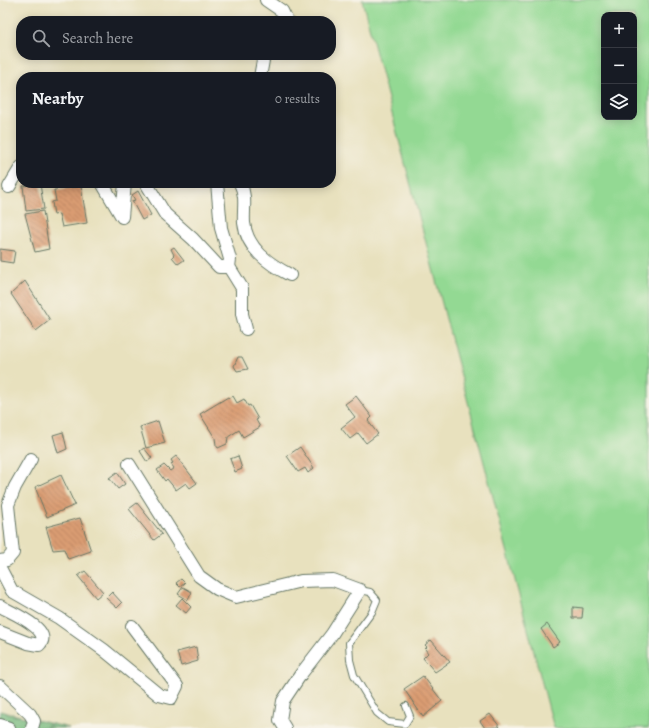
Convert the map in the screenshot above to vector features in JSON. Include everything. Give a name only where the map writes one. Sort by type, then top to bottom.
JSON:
[{"type":"street","points":[[266,0],[282,12],[284,16]]},
{"type":"street","points":[[261,72],[263,60]]},
{"type":"street","points":[[9,186],[16,175]]},
{"type":"street","points":[[105,188],[122,217],[125,188]]},
{"type":"street","points":[[149,188],[165,214],[193,239],[219,267],[229,267]]},
{"type":"street","points":[[217,188],[221,228],[230,259],[229,267],[242,288],[242,314],[246,329]]},
{"type":"street","points":[[242,188],[245,198],[244,222],[248,236],[263,259],[271,266],[290,276]]},
{"type":"street","points":[[0,561],[2,562],[7,560],[13,553],[8,505],[15,487],[31,459]]},
{"type":"street","points":[[129,464],[199,576],[217,589],[236,597],[301,581],[333,580],[360,590],[332,634],[301,674],[283,701],[280,720],[286,728]]},
{"type":"street","points":[[0,568],[12,591],[59,618],[104,650],[159,696],[171,698],[177,686],[132,626]]},
{"type":"street","points":[[0,606],[37,627],[43,636],[42,642],[39,645],[28,643],[0,632]]},
{"type":"street","points":[[0,686],[30,714],[34,721],[32,728]]},
{"type":"street","points":[[0,725],[9,728]]},
{"type":"lane","points":[[360,590],[370,592],[377,600],[372,612],[350,643],[350,660],[354,675],[376,714],[388,722],[405,724],[410,716],[406,706]]},
{"type":"green space","points":[[362,0],[649,0],[649,728],[554,728]]},
{"type":"green space","points":[[0,711],[69,728],[0,728]]},
{"type":"building","points":[[23,188],[41,188],[44,209],[26,211]]},
{"type":"building","points":[[81,188],[87,223],[62,227],[59,214],[54,215],[52,202],[56,201],[54,190]]},
{"type":"building","points":[[138,191],[151,215],[142,220],[132,201],[135,200],[132,195]]},
{"type":"building","points":[[43,211],[49,249],[35,252],[25,214]]},
{"type":"building","points":[[174,247],[184,260],[178,264],[172,257],[174,255],[171,249]]},
{"type":"building","points":[[0,249],[15,251],[13,263],[0,261]]},
{"type":"building","points":[[25,281],[50,320],[36,331],[11,294]]},
{"type":"building","points":[[238,357],[242,357],[248,369],[237,371],[234,366]]},
{"type":"building","points":[[233,396],[237,403],[244,399],[248,406],[250,405],[258,419],[256,420],[260,427],[243,437],[239,430],[228,437],[227,444],[218,448],[215,438],[200,414],[228,397]]},
{"type":"building","points":[[356,396],[372,417],[368,421],[378,434],[366,443],[358,433],[350,439],[341,428],[355,417],[345,404]]},
{"type":"building","points":[[158,421],[165,443],[146,448],[140,427]]},
{"type":"building","points":[[63,432],[67,449],[58,453],[53,435]]},
{"type":"building","points":[[300,447],[314,468],[308,473],[305,468],[298,472],[287,456]]},
{"type":"building","points":[[144,448],[152,458],[147,462],[140,451]]},
{"type":"building","points":[[176,456],[197,483],[190,488],[186,483],[176,490],[167,479],[165,481],[157,470],[164,465],[170,471],[174,468],[171,464],[173,463],[171,460]]},
{"type":"building","points":[[238,456],[242,469],[235,472],[230,459]]},
{"type":"building","points":[[117,472],[125,484],[118,489],[109,478]]},
{"type":"building","points":[[61,475],[75,505],[47,517],[35,487]]},
{"type":"building","points":[[137,503],[162,534],[154,540],[129,509]]},
{"type":"building","points":[[80,518],[91,551],[68,559],[64,549],[53,550],[46,527]]},
{"type":"building","points":[[85,571],[103,592],[96,598],[78,576]]},
{"type":"building","points":[[181,579],[185,583],[180,587],[176,583]]},
{"type":"building","points":[[183,587],[192,592],[188,600],[178,594]]},
{"type":"building","points":[[112,592],[122,603],[117,608],[106,598]]},
{"type":"building","points":[[182,598],[191,607],[186,613],[176,605]]},
{"type":"building","points":[[573,607],[583,608],[582,618],[573,618]]},
{"type":"building","points":[[547,624],[560,642],[553,647],[541,629]]},
{"type":"building","points":[[431,640],[450,662],[435,672],[423,658],[428,653],[425,649],[427,647],[425,645]]},
{"type":"building","points":[[196,647],[198,661],[181,666],[177,652]]},
{"type":"building","points":[[423,676],[442,701],[423,717],[404,689]]},
{"type":"building","points":[[490,714],[500,727],[485,728],[480,721]]}]
